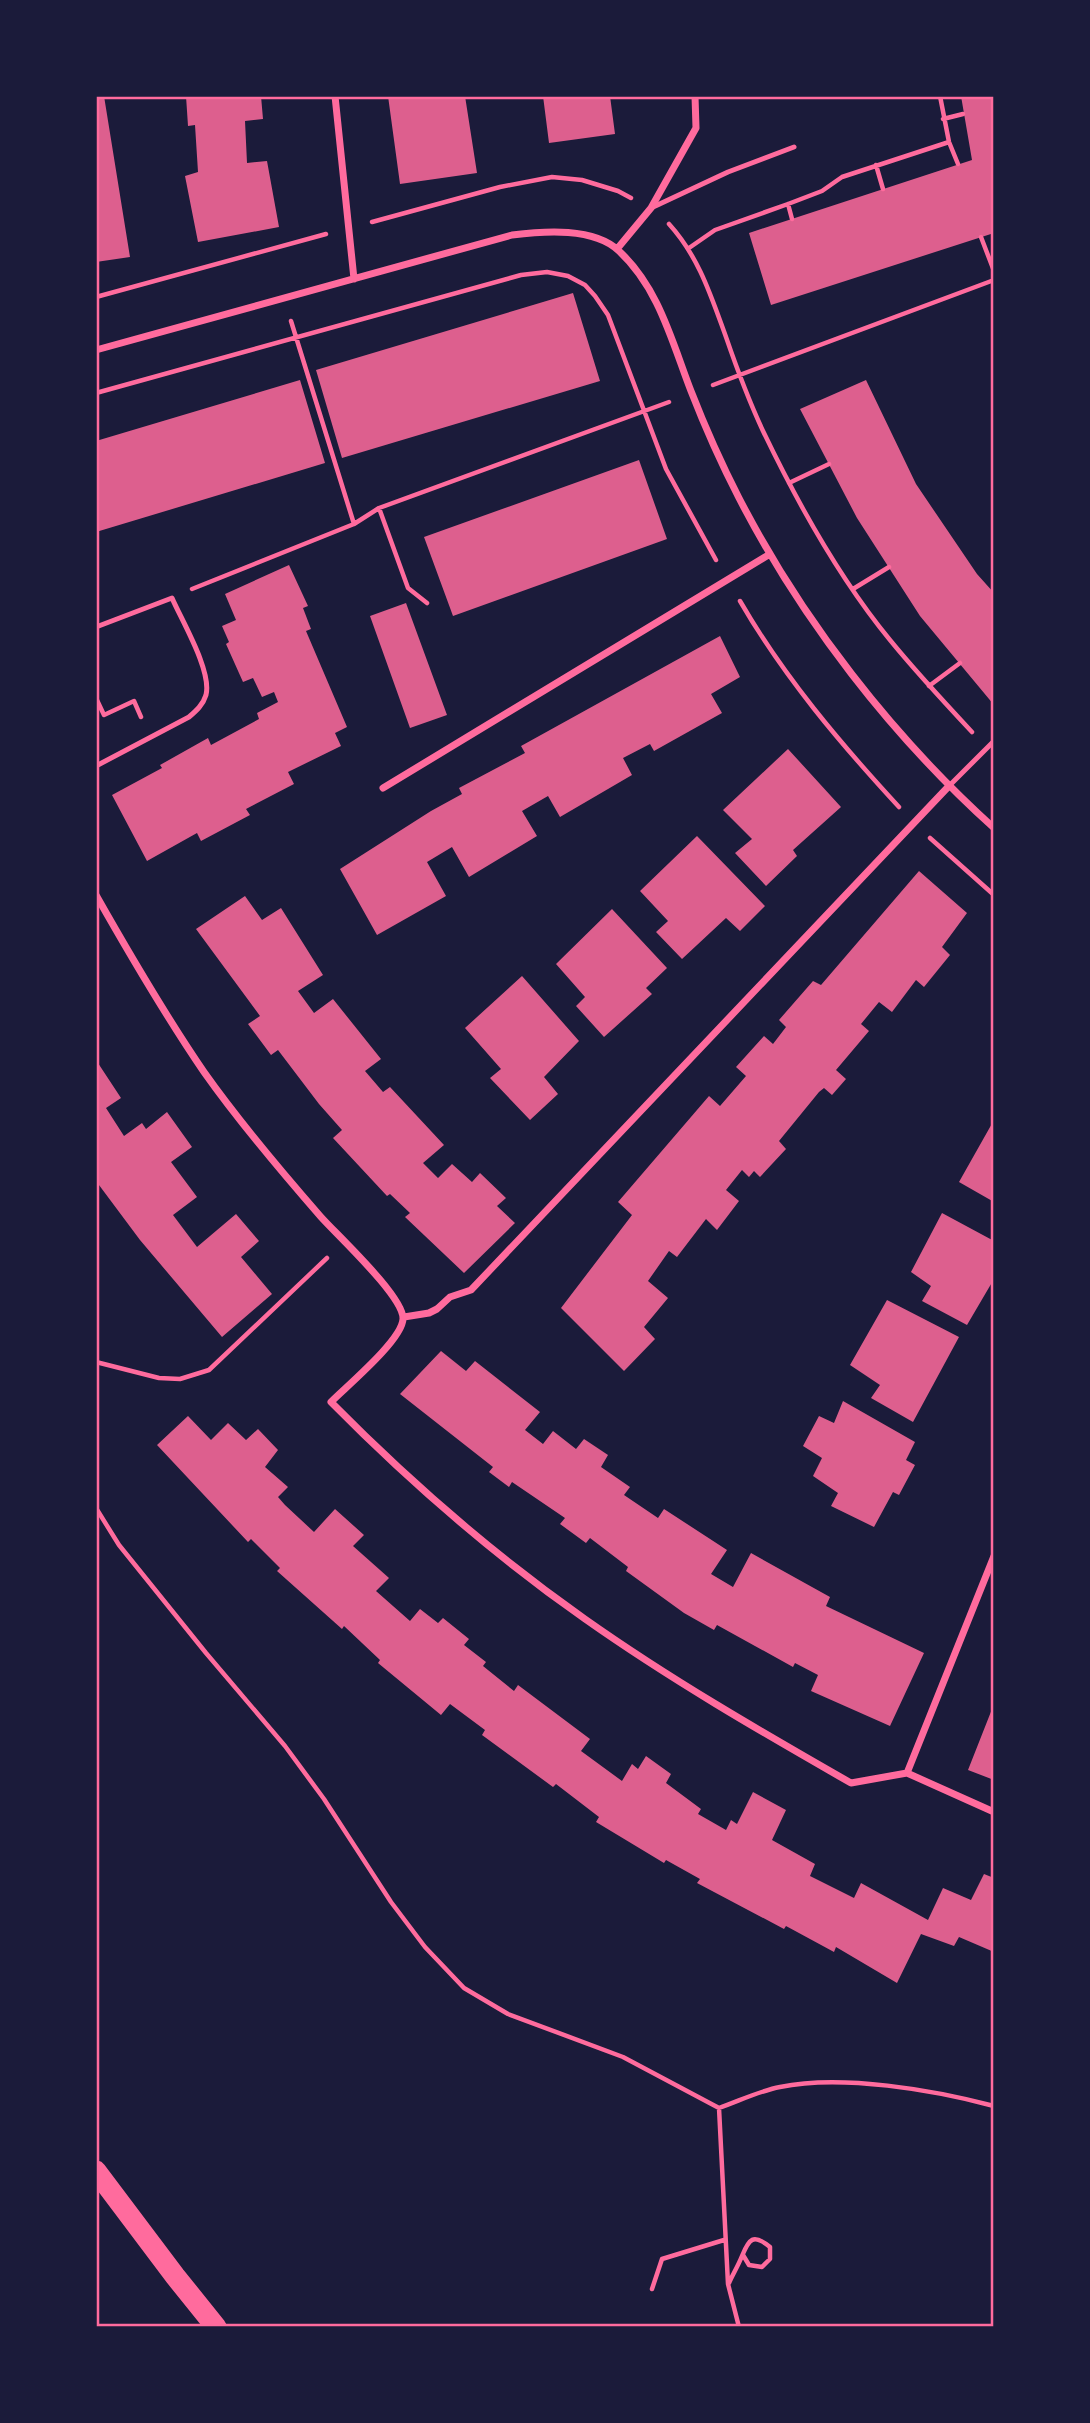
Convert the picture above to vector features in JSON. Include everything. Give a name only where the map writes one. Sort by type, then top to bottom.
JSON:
[{"type":"highway","points":[[96,2171],[216,2327]]},
{"type":"street","points":[[335,96],[354,279]]},
{"type":"street","points":[[617,248],[651,208],[696,128],[695,96]]},
{"type":"street","points":[[96,350],[512,235],[548,230],[585,234],[617,248],[641,275],[656,299],[717,454],[770,554],[829,643],[885,716],[948,786],[994,828]]},
{"type":"street","points":[[383,788],[770,554]]},
{"type":"street","points":[[404,1317],[429,1313],[450,1297],[471,1290],[948,786]]},
{"type":"street","points":[[96,895],[140,972],[207,1075],[272,1161],[401,1305],[404,1317],[397,1337],[331,1402],[378,1449],[468,1529],[584,1619],[715,1705],[851,1783],[907,1773],[994,1812]]},
{"type":"street","points":[[907,1773],[994,1556]]},
{"type":"lane","points":[[651,208],[728,172],[794,147]]},
{"type":"lane","points":[[96,627],[172,598],[204,671],[207,685],[205,698],[189,717],[96,766]]},
{"type":"lane","points":[[948,786],[994,741]]},
{"type":"path","points":[[940,96],[949,142],[958,164]]},
{"type":"path","points":[[943,119],[963,114]]},
{"type":"path","points":[[689,247],[715,229],[822,191],[842,177],[949,142]]},
{"type":"path","points":[[876,165],[883,189]]},
{"type":"path","points":[[96,297],[500,187],[552,177],[582,180],[618,191],[651,208],[689,247],[704,277],[739,375],[789,483],[853,589],[889,639],[986,748]]},
{"type":"path","points":[[789,204],[792,219]]},
{"type":"path","points":[[981,237],[994,271]]},
{"type":"path","points":[[96,393],[521,275],[547,272],[568,276],[585,285],[608,315],[666,469],[761,638],[807,702],[861,766],[912,822],[994,895]]},
{"type":"path","points":[[172,598],[354,524],[379,508],[994,280]]},
{"type":"path","points":[[285,299],[354,524]]},
{"type":"path","points":[[789,483],[829,464]]},
{"type":"path","points":[[379,508],[408,588],[427,603]]},
{"type":"path","points":[[853,589],[888,567]]},
{"type":"path","points":[[929,686],[960,663]]},
{"type":"path","points":[[96,698],[104,715],[134,701],[144,725]]},
{"type":"path","points":[[96,1362],[159,1378],[180,1379],[209,1370],[344,1242]]},
{"type":"path","points":[[96,1508],[119,1545],[293,1757],[324,1799],[391,1902],[425,1947],[464,1988],[509,2014],[623,2057],[719,2108],[780,2087],[841,2082],[900,2087],[970,2099],[994,2106]]},
{"type":"path","points":[[719,2108],[728,2284],[739,2327]]},
{"type":"path","points":[[728,2284],[745,2246],[753,2239],[760,2239],[770,2246],[770,2259],[762,2267],[749,2265],[743,2255]]},
{"type":"path","points":[[652,2289],[662,2259],[724,2240]]},
{"type":"building","points":[[96,96],[104,96],[130,257],[96,262]]},
{"type":"building","points":[[186,96],[261,96],[263,119],[245,121],[247,163],[267,161],[279,227],[198,242],[185,176],[198,172],[195,125],[188,126]]},
{"type":"building","points":[[388,96],[465,96],[477,173],[400,184]]},
{"type":"building","points":[[543,96],[610,96],[615,134],[549,143]]},
{"type":"building","points":[[961,96],[994,96],[994,233],[771,305],[749,233],[972,160]]},
{"type":"building","points":[[573,293],[600,381],[342,458],[316,370]]},
{"type":"building","points":[[300,380],[325,463],[96,532],[96,441]]},
{"type":"building","points":[[866,380],[916,484],[977,574],[994,593],[994,705],[920,616],[857,518],[800,409]]},
{"type":"building","points":[[639,460],[667,539],[453,616],[424,537]]},
{"type":"building","points":[[289,565],[308,606],[303,608],[311,629],[306,631],[347,727],[335,733],[341,746],[288,772],[294,784],[246,809],[250,815],[201,841],[197,833],[147,861],[112,795],[162,768],[160,765],[208,738],[211,745],[259,719],[257,713],[278,702],[274,692],[262,697],[253,678],[243,682],[226,644],[229,642],[222,626],[236,620],[225,594]]},
{"type":"building","points":[[406,603],[447,715],[410,728],[370,616]]},
{"type":"building","points":[[720,636],[740,677],[711,694],[722,713],[654,751],[650,744],[623,758],[632,775],[560,817],[548,796],[522,811],[537,836],[469,877],[452,847],[427,862],[446,896],[377,935],[340,869],[462,794],[459,788],[525,753],[521,746]]},
{"type":"building","points":[[788,749],[841,807],[793,850],[797,856],[766,886],[735,853],[752,839],[723,810]]},
{"type":"building","points":[[697,836],[765,906],[740,931],[726,918],[682,959],[656,932],[668,921],[640,891]]},
{"type":"building","points":[[919,871],[967,913],[942,947],[950,955],[924,987],[916,980],[892,1012],[879,1002],[861,1024],[869,1031],[836,1070],[846,1079],[832,1095],[824,1088],[819,1092],[779,1141],[786,1149],[760,1177],[754,1171],[749,1177],[742,1170],[726,1190],[739,1201],[717,1230],[706,1219],[677,1257],[669,1251],[648,1281],[668,1298],[644,1327],[655,1339],[624,1371],[561,1308],[632,1215],[618,1202],[709,1096],[720,1106],[746,1076],[736,1067],[764,1036],[773,1044],[786,1027],[779,1020],[813,981],[821,985]]},
{"type":"building","points":[[245,896],[262,920],[281,908],[323,975],[298,991],[314,1013],[333,999],[381,1059],[365,1071],[383,1092],[390,1087],[444,1145],[423,1163],[438,1178],[452,1164],[472,1182],[480,1173],[506,1198],[497,1206],[515,1223],[464,1273],[405,1217],[410,1213],[390,1194],[387,1196],[333,1138],[342,1130],[278,1050],[271,1055],[248,1024],[260,1016],[196,929]]},
{"type":"building","points":[[612,909],[667,968],[646,988],[652,994],[604,1037],[576,1006],[585,997],[556,964]]},
{"type":"building","points":[[522,976],[579,1041],[544,1077],[558,1094],[530,1120],[490,1078],[501,1069],[465,1028]]},
{"type":"building","points":[[96,1060],[121,1098],[106,1108],[124,1136],[142,1123],[146,1129],[167,1112],[192,1147],[171,1162],[197,1197],[173,1215],[197,1247],[236,1214],[259,1241],[241,1257],[272,1294],[222,1337],[140,1240],[96,1181]]},
{"type":"building","points":[[994,1120],[994,1202],[959,1182]]},
{"type":"building","points":[[942,1213],[994,1241],[994,1279],[967,1325],[922,1301],[931,1286],[911,1272]]},
{"type":"building","points":[[887,1300],[959,1337],[913,1422],[871,1398],[880,1385],[850,1365]]},
{"type":"building","points":[[441,1351],[466,1371],[475,1361],[540,1412],[525,1430],[543,1444],[553,1431],[576,1449],[584,1439],[608,1455],[601,1467],[630,1487],[624,1495],[658,1518],[664,1509],[727,1550],[711,1574],[733,1587],[751,1553],[830,1597],[826,1606],[924,1653],[890,1726],[811,1691],[818,1675],[795,1663],[793,1667],[717,1625],[714,1630],[684,1613],[626,1571],[628,1567],[590,1538],[586,1543],[560,1524],[565,1518],[512,1482],[509,1487],[489,1472],[493,1467],[400,1394]]},
{"type":"building","points":[[843,1401],[915,1442],[906,1460],[915,1465],[899,1495],[893,1492],[874,1527],[831,1506],[838,1493],[813,1476],[822,1458],[803,1446],[819,1416],[834,1423]]},
{"type":"building","points":[[188,1416],[211,1440],[228,1423],[246,1440],[258,1429],[278,1450],[265,1467],[288,1487],[278,1497],[285,1505],[314,1532],[335,1509],[364,1535],[353,1546],[389,1578],[376,1591],[410,1621],[420,1609],[438,1623],[443,1618],[469,1639],[464,1645],[486,1662],[483,1666],[514,1691],[518,1685],[590,1739],[581,1751],[622,1781],[632,1764],[638,1769],[646,1756],[671,1774],[666,1783],[701,1809],[698,1814],[726,1830],[731,1820],[737,1824],[753,1792],[786,1810],[772,1840],[815,1864],[810,1876],[854,1898],[861,1883],[928,1920],[943,1888],[971,1900],[984,1874],[994,1878],[994,1952],[959,1937],[954,1946],[921,1934],[897,1983],[836,1947],[834,1952],[786,1926],[784,1929],[697,1883],[700,1879],[666,1860],[664,1863],[596,1822],[599,1817],[556,1784],[553,1787],[482,1735],[485,1730],[450,1704],[441,1715],[378,1663],[380,1660],[344,1626],[342,1629],[277,1571],[280,1568],[251,1539],[248,1542],[157,1445]]},
{"type":"building","points":[[994,1704],[994,1780],[968,1770]]}]
